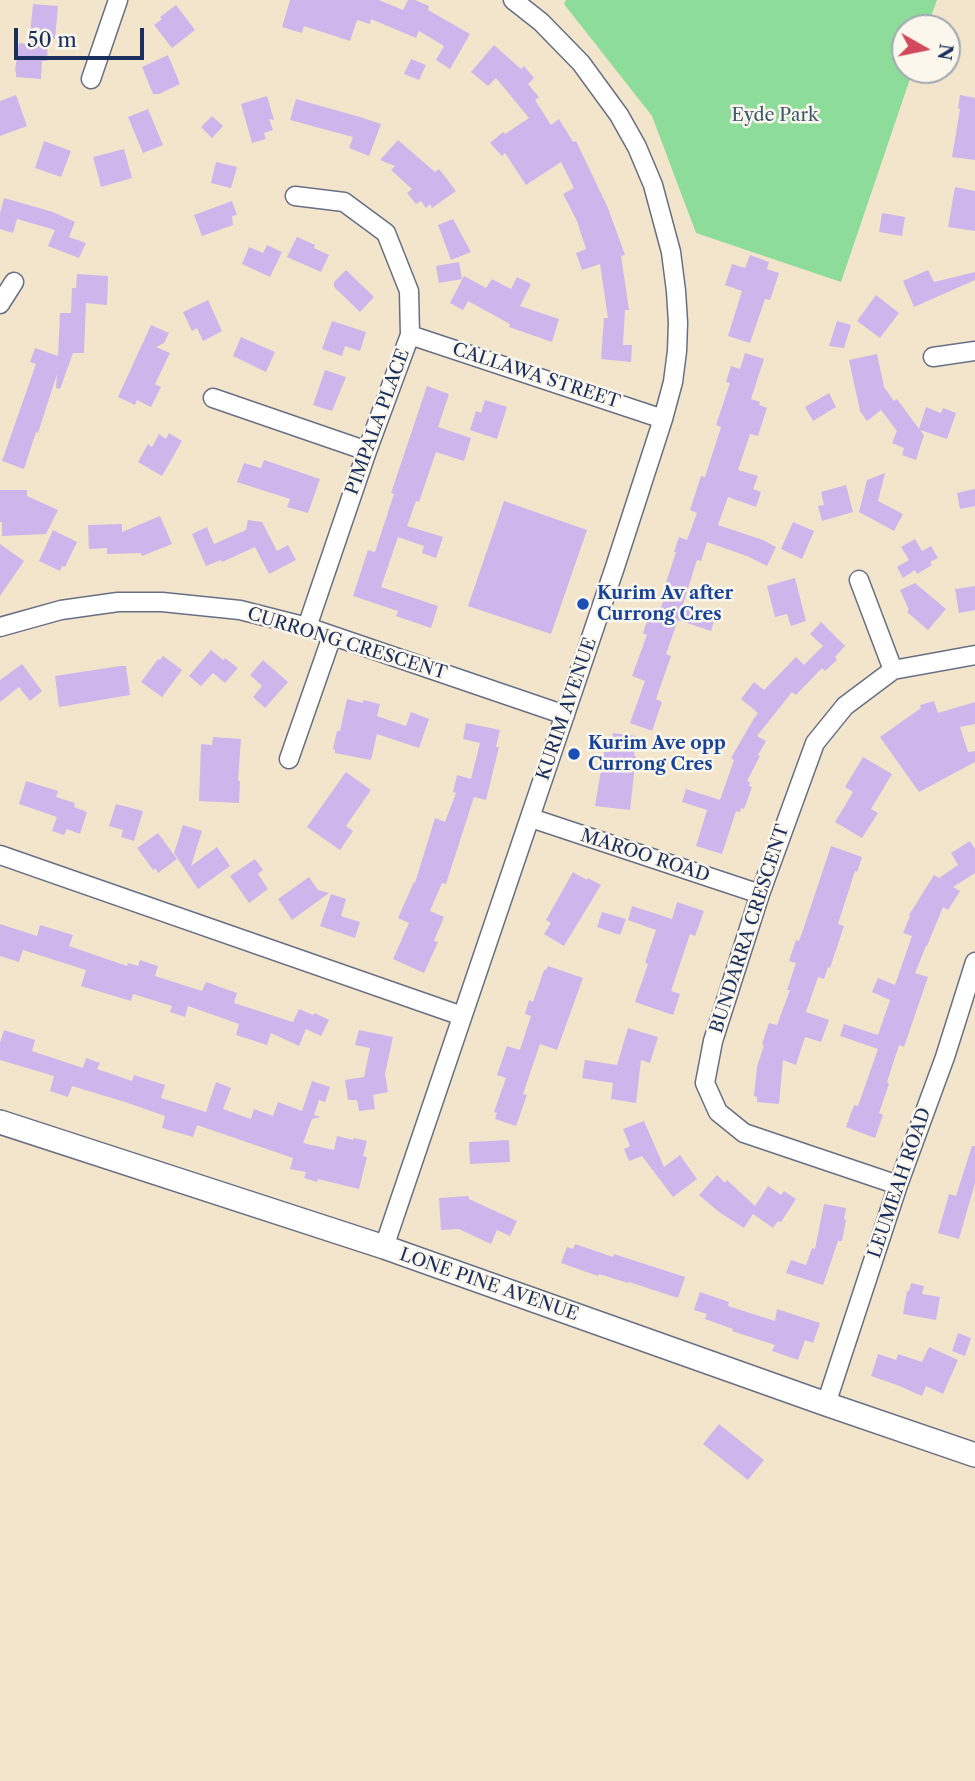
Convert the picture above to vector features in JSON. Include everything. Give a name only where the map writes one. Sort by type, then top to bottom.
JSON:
[{"type":"street","points":[[91,79],[118,0]]},
{"type":"street","name":"KURIM AVENUE","points":[[384,1247],[615,567],[663,419],[673,382],[677,351],[678,323],[671,252],[653,185],[636,147],[600,87],[562,43],[513,0]]},
{"type":"street","name":"PIMPALA PLACE","points":[[295,196],[344,201],[387,233],[409,291],[410,335],[307,627]]},
{"type":"street","points":[[0,304],[15,282]]},
{"type":"street","name":"CALLAWA STREET","points":[[410,335],[663,419]]},
{"type":"street","points":[[933,357],[975,351]]},
{"type":"street","points":[[213,398],[367,451]]},
{"type":"street","points":[[859,580],[893,670]]},
{"type":"street","name":"CURRONG CRESCENT","points":[[0,627],[61,610],[118,603],[162,602],[240,610],[307,627],[565,715]]},
{"type":"street","points":[[289,759],[332,636]]},
{"type":"street","name":"BUNDARRA CRESCENT","points":[[898,1185],[744,1133],[718,1112],[705,1083],[713,1041],[760,894],[815,743],[845,706],[893,670],[975,655]]},
{"type":"street","name":"MAROO ROAD","points":[[531,818],[760,894]]},
{"type":"street","points":[[0,855],[462,1016]]},
{"type":"street","name":"LEUMEAH ROAD","points":[[826,1404],[975,962]]},
{"type":"street","name":"LONE PINE AVENUE","points":[[0,1122],[384,1247],[975,1455]]},
{"type":"green space","name":"Eyde Park","points":[[566,0],[937,0],[932,14],[891,14],[891,84],[908,84],[841,282],[696,233],[652,116],[564,4]]},
{"type":"building","points":[[290,0],[379,0],[403,10],[408,0],[415,0],[429,6],[428,10],[470,34],[450,69],[436,60],[444,46],[419,31],[416,38],[371,19],[370,24],[357,20],[350,41],[304,26],[302,33],[282,27]]},
{"type":"building","points":[[33,4],[58,6],[55,39],[48,38],[47,61],[42,61],[41,79],[16,77],[15,71],[19,43],[29,44]]},
{"type":"building","points":[[176,5],[195,30],[172,48],[154,25]]},
{"type":"building","points":[[494,45],[521,69],[524,66],[534,78],[528,84],[539,97],[535,100],[551,125],[559,119],[573,142],[576,141],[608,208],[625,255],[621,256],[629,310],[625,310],[623,345],[632,345],[631,362],[601,359],[604,318],[608,318],[600,264],[582,270],[576,253],[586,249],[577,221],[563,194],[574,188],[561,162],[526,185],[505,153],[502,156],[490,143],[503,132],[505,134],[529,118],[496,78],[488,86],[471,72]]},
{"type":"building","points":[[168,55],[180,84],[153,94],[142,67]]},
{"type":"building","points":[[411,59],[426,65],[419,80],[404,74]]},
{"type":"building","points":[[16,95],[27,126],[0,136],[0,101]]},
{"type":"building","points":[[960,95],[975,98],[975,160],[952,157]]},
{"type":"building","points":[[267,96],[274,120],[269,119],[273,130],[264,133],[266,139],[252,143],[241,104]]},
{"type":"building","points":[[296,99],[381,124],[369,156],[349,148],[353,137],[290,120]]},
{"type":"building","points":[[148,109],[163,145],[143,153],[128,117]]},
{"type":"building","points":[[212,116],[223,126],[212,138],[201,127]]},
{"type":"building","points":[[398,140],[435,172],[439,169],[456,191],[432,208],[430,204],[426,208],[421,201],[416,204],[407,193],[412,189],[391,170],[395,166],[380,160]]},
{"type":"building","points":[[44,141],[71,151],[61,177],[35,168]]},
{"type":"building","points":[[124,149],[132,178],[101,187],[93,157]]},
{"type":"building","points":[[216,162],[237,167],[231,188],[211,183]]},
{"type":"building","points":[[955,187],[975,191],[975,231],[948,227]]},
{"type":"building","points":[[4,198],[53,212],[75,222],[69,237],[86,243],[79,258],[48,246],[55,230],[17,219],[13,233],[0,229]]},
{"type":"building","points":[[232,201],[237,215],[232,216],[233,225],[202,236],[194,215]]},
{"type":"building","points":[[882,213],[905,217],[902,236],[879,232]]},
{"type":"building","points":[[453,219],[471,252],[451,260],[438,225]]},
{"type":"building","points":[[297,237],[329,255],[321,272],[287,257]]},
{"type":"building","points":[[267,245],[282,252],[270,277],[242,264],[249,247],[263,253]]},
{"type":"building","points":[[750,255],[769,262],[767,269],[779,273],[770,300],[765,299],[750,343],[728,336],[742,291],[725,285],[732,264],[745,268]]},
{"type":"building","points":[[459,262],[462,279],[439,283],[436,266]]},
{"type":"building","points":[[346,270],[374,297],[360,312],[334,287],[334,282]]},
{"type":"building","points":[[928,270],[934,282],[975,272],[975,280],[914,307],[903,281]]},
{"type":"building","points":[[77,274],[108,276],[107,305],[86,303],[84,353],[73,353],[60,389],[56,388],[57,374],[24,469],[2,461],[36,364],[30,362],[35,348],[58,356],[60,313],[71,313],[72,288],[76,288]]},
{"type":"building","points":[[464,276],[486,288],[492,279],[511,289],[517,277],[531,284],[520,306],[559,319],[552,342],[509,327],[510,324],[468,301],[463,310],[450,303]]},
{"type":"building","points":[[876,295],[899,313],[880,338],[857,321]]},
{"type":"building","points":[[208,300],[222,331],[203,341],[197,328],[192,331],[183,312]]},
{"type":"building","points":[[332,321],[366,332],[360,351],[345,346],[342,356],[322,349]]},
{"type":"building","points":[[837,321],[851,325],[844,348],[829,346]]},
{"type":"building","points":[[151,325],[169,333],[164,343],[156,347],[170,353],[155,384],[161,387],[151,407],[137,400],[135,405],[118,397]]},
{"type":"building","points":[[241,337],[275,352],[266,372],[233,356]]},
{"type":"building","points":[[745,353],[764,359],[751,399],[767,408],[758,436],[750,434],[738,470],[758,476],[753,489],[761,492],[756,507],[728,497],[718,525],[776,547],[767,566],[707,542],[701,561],[697,560],[683,604],[716,615],[711,631],[678,620],[666,654],[671,656],[656,699],[662,702],[652,731],[630,723],[645,681],[632,676],[647,635],[643,633],[648,618],[656,621],[665,596],[662,595],[679,537],[687,540],[697,513],[690,510],[701,476],[705,477],[721,427],[716,425],[730,383],[726,382],[731,366],[740,369]]},
{"type":"building","points":[[877,354],[884,387],[894,401],[897,399],[919,429],[926,407],[941,413],[943,408],[956,413],[947,439],[920,430],[924,435],[916,460],[902,455],[904,448],[892,443],[897,431],[881,410],[867,421],[860,411],[849,360]]},
{"type":"building","points":[[325,370],[346,377],[332,411],[313,405]]},
{"type":"building","points":[[427,386],[449,394],[438,427],[471,438],[464,461],[436,452],[419,502],[416,501],[407,526],[443,537],[436,558],[422,553],[424,546],[398,537],[381,587],[438,606],[431,628],[396,616],[398,611],[353,596],[368,550],[375,552],[394,494],[391,493]]},
{"type":"building","points":[[829,393],[836,407],[813,421],[805,407]]},
{"type":"building","points":[[485,400],[507,407],[497,439],[470,430],[476,411],[481,413]]},
{"type":"building","points":[[169,433],[182,441],[162,476],[138,462],[148,444],[152,447],[159,434],[166,439]]},
{"type":"building","points":[[264,460],[320,479],[308,513],[287,507],[290,499],[237,482],[244,463],[261,468]]},
{"type":"building","points":[[885,473],[878,501],[903,514],[894,531],[859,512],[867,480]]},
{"type":"building","points":[[846,485],[853,512],[822,521],[818,506],[824,505],[821,492]]},
{"type":"building","points":[[975,489],[975,506],[960,509],[957,493]]},
{"type":"building","points":[[0,490],[27,490],[27,496],[58,510],[46,534],[2,536]]},
{"type":"building","points":[[504,501],[587,530],[551,634],[468,606]]},
{"type":"building","points":[[160,516],[172,544],[142,556],[141,553],[107,554],[107,548],[89,549],[88,525],[122,524],[122,532]]},
{"type":"building","points":[[248,520],[262,522],[277,551],[288,545],[296,560],[269,574],[255,547],[206,566],[192,534],[207,527],[214,544],[246,530]]},
{"type":"building","points":[[793,522],[814,531],[802,559],[781,549]]},
{"type":"building","points":[[53,530],[77,542],[65,567],[62,566],[60,571],[39,561]]},
{"type":"building","points":[[915,539],[922,551],[931,546],[938,558],[917,574],[915,570],[903,578],[897,567],[909,560],[901,547]]},
{"type":"building","points":[[0,544],[24,561],[0,596]]},
{"type":"building","points":[[795,578],[806,621],[791,626],[787,614],[775,617],[767,586]]},
{"type":"building","points":[[915,583],[946,609],[928,630],[907,612],[909,610],[900,590]]},
{"type":"building","points":[[975,586],[975,610],[959,613],[955,589]]},
{"type":"building","points":[[821,622],[845,646],[835,657],[837,660],[825,671],[822,668],[796,695],[792,692],[757,736],[766,741],[747,781],[752,787],[744,809],[736,811],[722,854],[696,846],[707,810],[682,802],[686,789],[720,800],[734,760],[731,758],[758,713],[741,699],[754,682],[764,690],[796,657],[804,665],[823,646],[810,634]]},
{"type":"building","points":[[211,650],[238,668],[225,683],[213,673],[201,686],[189,676]]},
{"type":"building","points":[[163,656],[182,670],[162,697],[141,682]]},
{"type":"building","points":[[263,660],[288,682],[265,708],[253,697],[262,686],[250,675]]},
{"type":"building","points":[[22,664],[42,691],[30,701],[19,687],[0,702],[0,680]]},
{"type":"building","points":[[126,666],[130,695],[59,707],[55,676]]},
{"type":"building","points":[[347,699],[380,704],[377,716],[406,726],[411,712],[429,719],[419,748],[377,734],[371,760],[335,753],[333,749],[337,731],[340,731]]},
{"type":"building","points":[[934,701],[938,713],[975,702],[975,724],[960,727],[968,752],[975,751],[975,762],[919,792],[880,737],[921,708],[920,705]]},
{"type":"building","points":[[466,723],[500,730],[496,747],[499,747],[486,800],[474,797],[446,884],[442,883],[430,911],[444,917],[434,941],[438,942],[424,973],[393,959],[409,923],[398,918],[415,883],[435,818],[445,822],[456,793],[453,792],[457,775],[471,779],[480,743],[463,739]]},
{"type":"building","points":[[613,733],[636,736],[630,810],[595,806],[604,752],[610,752]]},
{"type":"building","points":[[213,737],[241,739],[239,803],[199,801],[201,744],[212,745]]},
{"type":"building","points":[[863,757],[892,774],[871,809],[878,813],[862,838],[835,822],[853,792],[845,787]]},
{"type":"building","points":[[346,772],[371,790],[346,826],[353,831],[340,850],[307,827]]},
{"type":"building","points":[[26,781],[58,791],[56,797],[75,803],[74,807],[87,812],[80,834],[67,829],[64,835],[52,831],[57,817],[19,804]]},
{"type":"building","points":[[116,804],[143,811],[134,841],[121,837],[123,830],[109,826]]},
{"type":"building","points":[[183,825],[202,831],[191,866],[217,847],[230,866],[198,889],[174,853]]},
{"type":"building","points":[[158,833],[177,859],[158,873],[137,848]]},
{"type":"building","points":[[970,841],[975,849],[975,873],[953,887],[960,891],[948,910],[943,907],[915,973],[928,977],[904,1047],[899,1045],[879,1113],[883,1115],[875,1138],[846,1127],[854,1105],[858,1106],[878,1049],[840,1036],[844,1024],[878,1035],[890,1000],[872,992],[878,978],[895,985],[912,936],[903,933],[909,915],[934,875],[939,878],[958,865],[951,853]]},
{"type":"building","points":[[831,846],[862,857],[838,924],[844,926],[830,968],[828,967],[824,979],[818,977],[806,1012],[829,1020],[821,1042],[805,1037],[796,1065],[783,1060],[779,1104],[757,1102],[757,1097],[754,1096],[757,1067],[764,1045],[762,1044],[769,1023],[777,1025],[790,990],[787,990],[796,963],[789,961],[796,940],[799,941]]},
{"type":"building","points":[[255,859],[263,870],[258,874],[268,889],[249,903],[230,876]]},
{"type":"building","points":[[573,872],[601,885],[564,946],[544,934],[551,923],[546,920]]},
{"type":"building","points":[[309,877],[318,890],[329,893],[292,920],[278,899]]},
{"type":"building","points":[[331,894],[346,899],[341,916],[360,922],[355,938],[320,926]]},
{"type":"building","points":[[677,902],[704,911],[695,936],[690,934],[671,991],[680,994],[673,1015],[635,1002],[656,930],[628,920],[632,906],[672,919]]},
{"type":"building","points":[[602,912],[626,919],[620,935],[597,927]]},
{"type":"building","points":[[0,924],[37,936],[40,925],[73,935],[69,946],[127,966],[128,963],[138,966],[140,960],[158,966],[155,976],[202,991],[206,982],[237,993],[234,1003],[293,1022],[299,1009],[329,1020],[321,1036],[306,1029],[299,1046],[271,1033],[267,1045],[236,1035],[239,1024],[188,1006],[185,1017],[170,1012],[172,1006],[133,994],[131,1001],[81,986],[86,970],[23,950],[19,962],[0,956]]},
{"type":"building","points":[[548,966],[583,978],[557,1050],[540,1044],[523,1094],[527,1095],[516,1126],[495,1119],[497,1113],[494,1112],[506,1078],[497,1075],[507,1046],[520,1050],[531,1016],[525,1014],[529,1000],[533,1002],[544,970]]},
{"type":"building","points":[[628,1028],[658,1037],[650,1063],[641,1060],[636,1103],[611,1099],[613,1083],[582,1078],[585,1060],[617,1065]]},
{"type":"building","points":[[4,1030],[35,1040],[32,1051],[83,1068],[86,1058],[100,1063],[97,1069],[132,1081],[134,1075],[165,1085],[161,1098],[206,1112],[216,1082],[231,1088],[223,1109],[251,1119],[254,1109],[273,1116],[278,1102],[302,1111],[312,1081],[330,1087],[325,1102],[319,1100],[314,1115],[321,1117],[312,1119],[303,1143],[334,1150],[337,1136],[367,1141],[363,1156],[367,1157],[359,1189],[304,1178],[306,1172],[290,1169],[293,1158],[197,1125],[193,1137],[162,1128],[165,1116],[125,1102],[72,1086],[68,1097],[50,1091],[54,1076],[0,1060],[0,1043]]},
{"type":"building","points":[[359,1030],[393,1037],[385,1074],[388,1092],[373,1095],[375,1109],[359,1111],[357,1100],[348,1100],[345,1080],[364,1077],[370,1048],[355,1045]]},
{"type":"building","points":[[644,1121],[664,1167],[680,1155],[697,1179],[673,1197],[642,1156],[629,1161],[624,1149],[630,1146],[623,1129]]},
{"type":"building","points":[[509,1140],[510,1162],[470,1164],[469,1142]]},
{"type":"building","points":[[972,1146],[975,1146],[975,1183],[959,1239],[938,1233],[949,1194],[956,1196]]},
{"type":"building","points":[[717,1175],[725,1183],[727,1180],[755,1206],[768,1186],[781,1195],[784,1191],[796,1199],[781,1222],[778,1221],[773,1228],[753,1214],[744,1228],[699,1195]]},
{"type":"building","points":[[469,1196],[469,1199],[517,1221],[510,1236],[497,1230],[491,1244],[459,1229],[441,1230],[439,1198]]},
{"type":"building","points":[[824,1204],[846,1208],[846,1220],[842,1241],[838,1241],[823,1285],[786,1273],[791,1260],[806,1265],[812,1248],[815,1249]]},
{"type":"building","points":[[575,1244],[685,1277],[678,1298],[561,1263],[567,1247],[573,1249]]},
{"type":"building","points":[[911,1283],[924,1286],[922,1294],[940,1297],[936,1320],[903,1314]]},
{"type":"building","points":[[700,1292],[729,1302],[728,1306],[775,1321],[777,1309],[820,1323],[813,1343],[805,1340],[798,1360],[772,1351],[775,1345],[732,1331],[733,1329],[705,1319],[707,1314],[694,1310]]},
{"type":"building","points":[[958,1333],[971,1338],[965,1356],[952,1351]]},
{"type":"building","points":[[929,1347],[958,1360],[943,1394],[926,1386],[922,1396],[871,1376],[878,1354],[896,1360],[898,1354],[922,1362]]},
{"type":"building","points":[[719,1424],[764,1460],[748,1480],[703,1444]]},
{"type":"place","name":"Kurim Av after Currong Cres","points":[[583,604]]},
{"type":"place","name":"Kurim Ave opp Currong Cres","points":[[574,754]]}]
